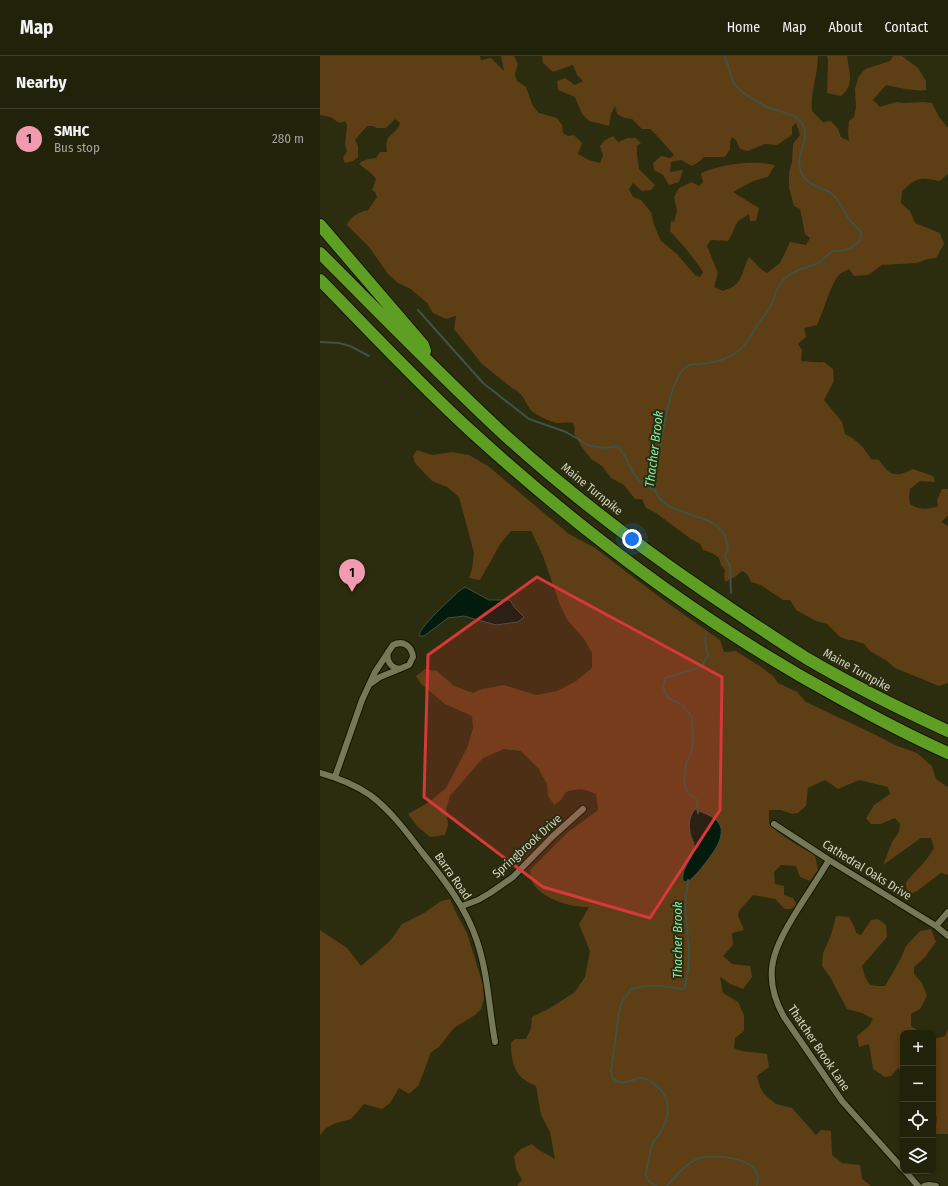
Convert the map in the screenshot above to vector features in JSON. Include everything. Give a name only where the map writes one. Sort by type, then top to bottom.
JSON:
[{"type":"highway","points":[[320,225],[422,345],[428,361]]},
{"type":"highway","name":"Maine Turnpike","points":[[320,253],[428,361],[508,438],[565,487],[623,533],[758,627],[808,659],[876,697],[948,731]]},
{"type":"highway","points":[[320,280],[471,431],[554,504],[612,550],[679,600],[737,638],[803,678],[871,715],[948,753]]},
{"type":"street","points":[[335,777],[362,700],[375,672],[393,645],[399,643],[404,644],[411,649],[411,663],[405,668],[380,677],[370,684]]},
{"type":"street","points":[[388,652],[388,659],[392,666],[398,669],[405,668]]},
{"type":"street","name":"Barra Road","points":[[320,773],[335,777],[360,788],[386,809],[427,857],[462,906],[474,931],[484,964],[495,1042]]},
{"type":"street","name":"Springbrook Drive","points":[[462,906],[484,896],[513,877],[552,837],[583,809]]},
{"type":"street","name":"Cathedral Oaks Drive","points":[[774,824],[936,926],[948,936]]},
{"type":"street","name":"Thatcher Brook Lane","points":[[829,860],[779,941],[772,964],[771,977],[773,989],[778,1007],[784,1017],[842,1100],[900,1165]]},
{"type":"street","points":[[936,926],[948,912]]},
{"type":"street","name":"Thatcher Brook Lane","points":[[908,1174],[918,1186]]},
{"type":"street","points":[[924,1186],[936,1186]]},
{"type":"highlighted area","points":[[537,577],[722,677],[720,810],[650,918],[543,887],[424,797],[428,655]]},
{"type":"shaded area","points":[[320,56],[480,56],[481,60],[491,58],[504,71],[501,56],[514,56],[518,64],[515,74],[517,81],[526,87],[533,106],[539,113],[557,118],[562,125],[563,133],[568,136],[574,135],[582,143],[578,154],[589,160],[600,163],[603,155],[600,146],[605,140],[613,136],[618,142],[628,138],[636,138],[641,143],[637,146],[639,169],[655,185],[651,190],[642,191],[633,183],[629,189],[633,197],[641,200],[651,212],[654,225],[661,241],[677,254],[695,275],[700,277],[703,272],[670,231],[671,221],[674,222],[677,211],[674,197],[679,188],[692,182],[699,186],[703,182],[701,173],[718,167],[747,163],[775,165],[768,177],[753,181],[733,192],[759,208],[756,221],[750,221],[749,214],[737,222],[728,241],[711,240],[707,246],[718,273],[714,287],[723,291],[732,287],[738,282],[742,276],[749,257],[767,273],[780,263],[790,242],[806,245],[810,238],[805,234],[800,209],[794,206],[789,188],[789,173],[792,162],[793,144],[800,135],[796,123],[792,127],[792,135],[777,145],[765,144],[748,151],[740,149],[736,140],[732,137],[730,149],[725,157],[704,157],[692,166],[681,160],[671,162],[670,172],[683,170],[679,182],[669,185],[663,175],[654,170],[653,163],[661,156],[670,158],[674,155],[656,135],[650,129],[642,129],[632,119],[624,118],[617,114],[615,106],[611,114],[609,126],[589,121],[582,114],[575,97],[558,90],[557,81],[565,78],[575,85],[583,81],[577,75],[573,65],[553,72],[543,63],[542,56],[818,56],[812,97],[812,111],[823,122],[831,121],[838,129],[841,137],[849,141],[849,121],[854,117],[856,107],[855,89],[858,78],[865,69],[890,61],[893,56],[902,56],[918,68],[926,81],[926,90],[912,90],[886,85],[873,100],[880,107],[896,102],[932,103],[939,117],[948,128],[948,174],[940,181],[919,179],[912,183],[902,191],[901,203],[910,211],[915,223],[940,233],[944,244],[936,258],[917,263],[882,265],[868,275],[854,276],[849,269],[841,273],[834,283],[817,325],[804,328],[806,337],[798,344],[802,350],[801,361],[824,362],[833,369],[834,381],[824,400],[842,422],[845,434],[860,444],[871,459],[879,460],[886,469],[893,474],[902,474],[913,469],[933,476],[935,482],[920,481],[910,489],[910,504],[924,509],[938,506],[937,500],[942,489],[948,489],[948,516],[941,522],[948,526],[948,683],[939,686],[895,668],[887,661],[870,651],[864,644],[840,637],[827,624],[816,621],[796,610],[790,600],[783,600],[761,585],[751,582],[747,574],[742,571],[735,577],[725,582],[725,570],[721,565],[719,558],[712,553],[703,550],[700,544],[656,513],[646,508],[642,499],[635,499],[624,485],[611,478],[602,466],[591,459],[581,446],[574,433],[575,429],[573,423],[557,423],[542,418],[530,409],[519,392],[482,364],[454,329],[456,316],[446,319],[433,313],[427,303],[411,289],[398,283],[388,274],[369,247],[347,225],[356,215],[368,210],[377,197],[375,192],[372,190],[376,179],[359,164],[365,160],[376,158],[380,152],[387,152],[386,145],[388,138],[398,128],[400,123],[395,119],[386,128],[367,126],[355,140],[358,146],[358,157],[353,161],[345,163],[343,158],[347,151],[345,145],[347,125],[345,121],[339,122],[330,117],[320,115]]},
{"type":"shaded area","points":[[827,56],[847,56],[850,82],[845,92],[841,96],[827,93]]},
{"type":"shaded area","points":[[417,450],[432,455],[452,452],[469,455],[488,466],[569,534],[595,548],[662,599],[720,640],[724,652],[736,651],[773,676],[778,683],[797,692],[806,702],[895,745],[917,753],[932,766],[936,779],[948,787],[948,875],[941,873],[917,891],[907,896],[906,882],[925,861],[934,848],[931,838],[921,838],[883,865],[892,842],[899,832],[900,824],[895,818],[881,824],[871,824],[866,818],[874,805],[890,794],[888,787],[859,780],[838,789],[825,780],[808,788],[806,806],[798,813],[792,814],[781,810],[769,810],[769,824],[785,837],[815,855],[818,870],[810,881],[800,877],[796,866],[781,865],[774,872],[775,884],[784,886],[784,895],[793,898],[797,905],[791,909],[785,909],[775,899],[753,895],[739,911],[738,916],[744,930],[732,933],[733,945],[723,956],[732,964],[750,966],[752,977],[743,989],[730,984],[720,977],[723,993],[738,1002],[744,1015],[744,1031],[735,1038],[734,1048],[746,1052],[767,1054],[769,1067],[757,1076],[764,1094],[776,1104],[792,1108],[816,1135],[821,1130],[831,1131],[832,1155],[842,1163],[860,1165],[862,1179],[871,1186],[517,1186],[522,1180],[516,1169],[514,1156],[521,1149],[532,1144],[539,1150],[555,1159],[550,1132],[541,1115],[536,1086],[521,1077],[515,1069],[512,1059],[511,1043],[515,1039],[526,1039],[531,1028],[532,1017],[550,1008],[575,992],[585,977],[590,951],[579,924],[589,907],[565,904],[540,892],[531,878],[530,870],[567,833],[598,810],[596,794],[581,789],[566,792],[561,800],[554,805],[548,795],[547,784],[538,768],[521,751],[504,749],[483,758],[450,796],[446,809],[448,825],[445,835],[430,837],[417,826],[408,814],[429,802],[446,788],[467,748],[473,728],[472,716],[445,704],[421,684],[416,676],[425,669],[437,671],[454,686],[473,693],[483,689],[504,685],[536,695],[557,691],[576,681],[592,668],[592,653],[584,639],[568,621],[560,605],[543,556],[531,531],[511,531],[501,543],[480,580],[469,578],[474,553],[459,497],[447,487],[432,481],[415,463],[413,456]]},
{"type":"shaded area","points":[[465,587],[489,600],[510,600],[515,608],[524,617],[518,622],[496,625],[464,616],[448,618],[424,636],[419,636],[424,626],[443,606]]},
{"type":"shaded area","points":[[695,809],[717,821],[721,828],[721,835],[712,855],[699,871],[687,882],[683,881],[683,876],[694,848],[689,825],[691,815]]},
{"type":"shaded area","points":[[450,899],[467,933],[483,985],[484,999],[481,1009],[475,1015],[454,1028],[439,1047],[431,1052],[418,1086],[409,1094],[399,1088],[390,1103],[382,1109],[364,1104],[351,1119],[336,1123],[326,1128],[320,1135],[320,930],[347,948],[361,966],[390,941],[402,924],[424,913],[441,901]]},
{"type":"shaded area","points":[[836,916],[849,917],[856,933],[861,935],[871,920],[878,919],[886,925],[887,937],[862,966],[865,977],[870,985],[885,986],[906,946],[920,931],[931,929],[936,942],[925,957],[914,967],[914,974],[922,983],[927,996],[920,1009],[911,1014],[911,1026],[917,1030],[900,1030],[900,1070],[898,1068],[891,1076],[885,1077],[873,1069],[869,1044],[859,1047],[857,1036],[869,1026],[873,1019],[862,1013],[847,1009],[830,977],[822,966],[823,953],[831,935]]},
{"type":"shaded area","points":[[948,1029],[948,1134],[936,1134],[936,1038],[945,1036]]},
{"type":"waterway","name":"Thacher Brook","points":[[724,56],[734,82],[742,92],[765,106],[796,117],[800,121],[805,131],[799,163],[800,170],[810,183],[828,191],[834,196],[850,221],[861,233],[859,241],[851,248],[831,252],[820,262],[793,273],[785,278],[778,287],[769,309],[742,347],[737,352],[726,358],[687,366],[680,374],[670,397],[655,478],[655,487],[658,496],[664,503],[715,524],[723,532],[728,547],[725,555],[730,566],[731,593]]},
{"type":"waterway","points":[[418,310],[483,383],[529,419],[566,432],[590,446],[605,448],[618,446],[633,473],[640,481],[656,492]]},
{"type":"waterway","points":[[320,342],[339,343],[350,346],[369,356]]},
{"type":"waterway","name":"Thacher Brook","points":[[698,813],[697,800],[688,793],[684,783],[686,764],[691,753],[693,741],[692,717],[682,705],[667,697],[663,687],[665,678],[701,667],[708,655],[705,641],[706,632]]},
{"type":"waterway","name":"Thacher Brook","points":[[656,1186],[648,1180],[646,1174],[651,1147],[660,1133],[667,1116],[668,1110],[666,1098],[659,1088],[648,1080],[640,1078],[622,1083],[613,1079],[611,1072],[619,1012],[622,1002],[631,989],[644,986],[661,986],[683,989],[685,987],[689,950],[685,907],[688,880]]},
{"type":"waterway","name":"Thacher Brook","points":[[667,1186],[680,1171],[692,1161],[712,1156],[732,1158],[749,1165],[755,1170],[758,1177],[757,1186]]},
{"type":"place","name":"SMHC","points":[[352,592]]}]
